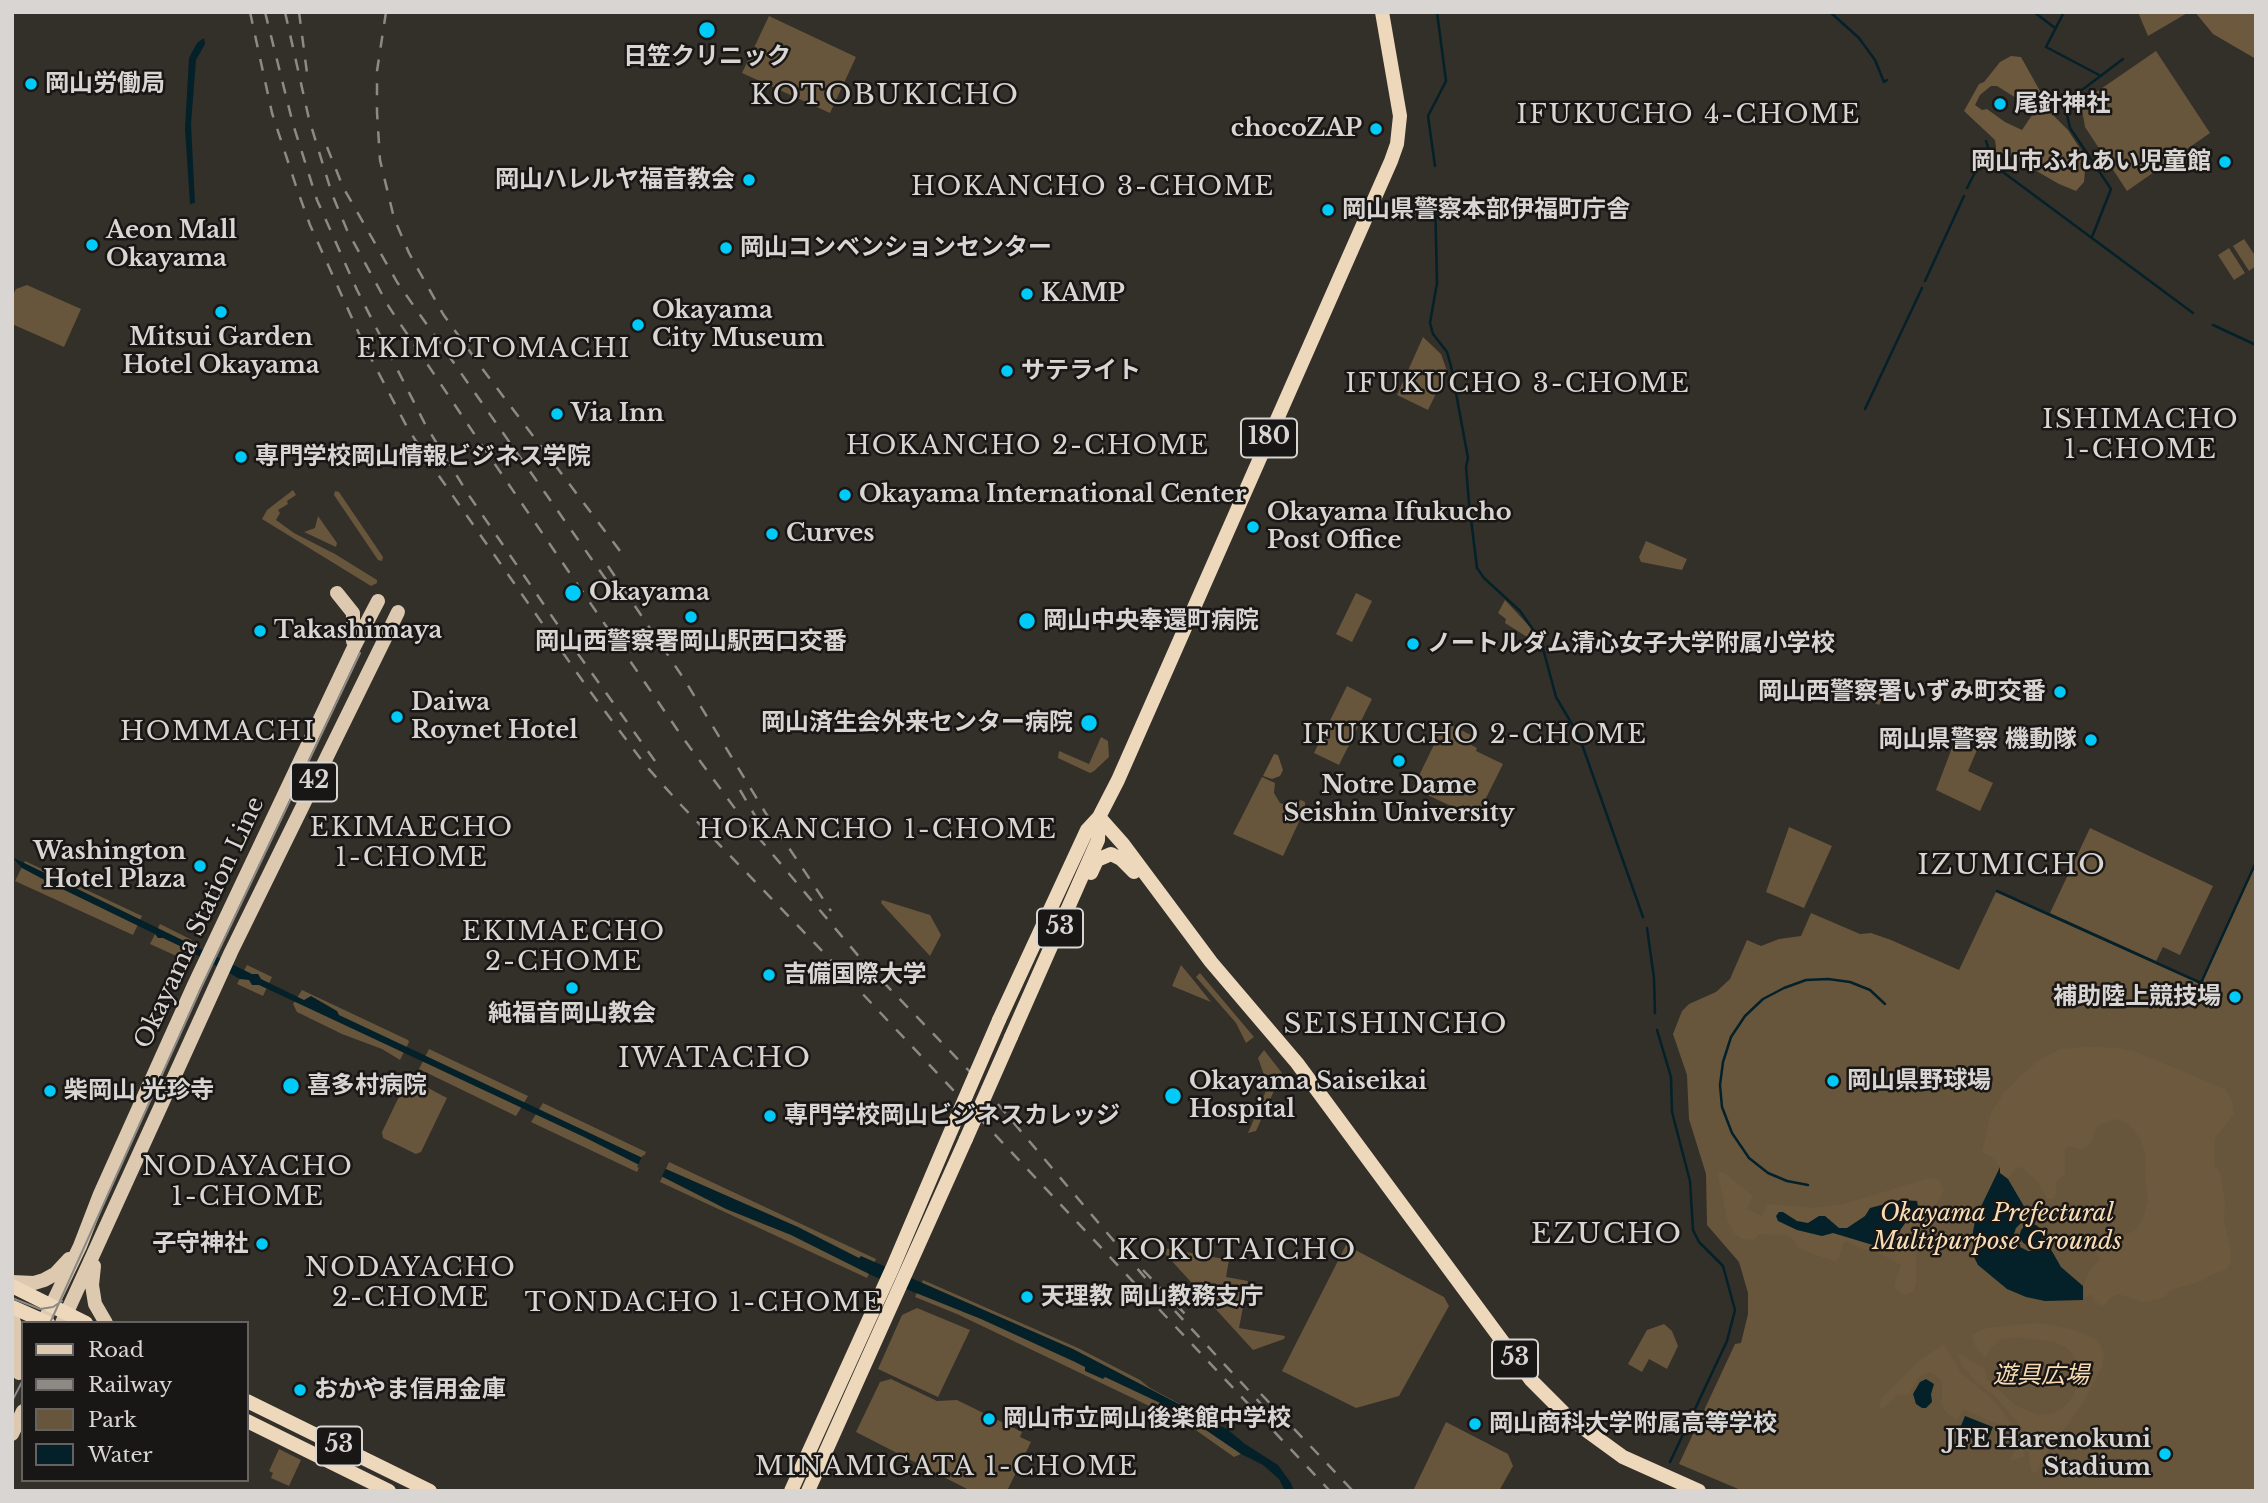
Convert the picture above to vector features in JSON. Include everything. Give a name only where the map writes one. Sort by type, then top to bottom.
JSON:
[{"type":"highway","name":"180","points":[[1099,817],[1121,773],[1397,144],[1400,116],[1382,12]]},
{"type":"highway","name":"53","points":[[1099,817],[1123,844],[1212,962],[1297,1063],[1537,1386],[1568,1417],[1623,1457],[1699,1491]]},
{"type":"highway","name":"53","points":[[791,1491],[966,1139],[1098,840],[1099,817]]},
{"type":"highway","name":"53","points":[[808,1491],[895,1278],[953,1126],[1087,830],[1099,817]]},
{"type":"highway","points":[[1071,904],[1080,895],[1097,860],[1108,855],[1118,856],[1133,872],[1151,882]]},
{"type":"highway","points":[[12,1284],[51,1306],[65,1318]]},
{"type":"highway","points":[[12,1307],[43,1321]]},
{"type":"highway","name":"53","points":[[248,1401],[430,1491]]},
{"type":"highway","name":"53","points":[[248,1421],[389,1491]]},
{"type":"main road","points":[[337,593],[353,612],[353,649]]},
{"type":"main road","name":"Okayama Station Line","points":[[45,1321],[192,990],[378,601]]},
{"type":"main road","name":"Okayama Station Line","points":[[65,1318],[231,952],[398,612]]},
{"type":"main road","points":[[12,1284],[34,1283],[55,1274],[80,1246]]},
{"type":"main road","name":"42","points":[[95,1254],[93,1295],[105,1321]]},
{"type":"main road","points":[[12,1316],[21,1345],[21,1369],[12,1387]]},
{"type":"main road","points":[[12,1434],[21,1415]]},
{"type":"green space","points":[[2138,12],[2189,12],[2148,36]]},
{"type":"green space","points":[[769,16],[856,57],[830,113],[742,73]]},
{"type":"green space","points":[[2156,51],[2210,133],[2127,191],[2085,127],[2082,110],[2092,95]]},
{"type":"green space","points":[[2244,239],[2256,257],[2256,266],[2249,271],[2233,246]]},
{"type":"green space","points":[[2229,248],[2245,273],[2234,280],[2218,255]]},
{"type":"green space","points":[[27,285],[81,309],[64,347],[12,324],[12,297],[16,289]]},
{"type":"green space","points":[[1423,337],[1441,354],[1447,371],[1428,410],[1397,395]]},
{"type":"green space","points":[[293,490],[296,495],[278,510],[280,513],[276,520],[377,580],[377,583],[371,586],[262,519],[267,510]]},
{"type":"green space","points":[[335,491],[339,492],[383,557],[382,561],[378,560],[334,495]]},
{"type":"green space","points":[[318,516],[337,543],[336,547],[304,532],[315,528]]},
{"type":"green space","points":[[1646,541],[1687,559],[1682,570],[1641,562],[1639,557]]},
{"type":"green space","points":[[1356,593],[1372,601],[1352,642],[1336,634]]},
{"type":"green space","points":[[1505,600],[1539,641],[1535,642],[1505,623],[1506,619],[1498,613]]},
{"type":"green space","points":[[1868,677],[1888,685],[1879,705],[1860,696]]},
{"type":"green space","points":[[1347,686],[1372,699],[1339,765],[1314,753]]},
{"type":"green space","points":[[1445,722],[1475,737],[1471,745],[1477,748],[1476,751],[1503,764],[1476,818],[1413,788]]},
{"type":"green space","points":[[1101,737],[1108,741],[1109,757],[1090,773],[1058,758],[1059,751],[1089,764]]},
{"type":"green space","points":[[1955,740],[1977,750],[1968,771],[1993,783],[1980,811],[1936,790]]},
{"type":"green space","points":[[1262,777],[1275,783],[1274,793],[1280,803],[1289,806],[1301,800],[1305,802],[1305,809],[1283,856],[1233,834]]},
{"type":"green space","points":[[1789,827],[1832,846],[1804,908],[1766,892]]},
{"type":"green space","points":[[2090,828],[2213,886],[2180,955],[2163,947],[2156,961],[2050,913]]},
{"type":"green space","points":[[25,861],[142,916],[133,935],[15,881]]},
{"type":"green space","name":"Okayama Prefectural Multipurpose Grounds","points":[[2256,864],[2256,1491],[1743,1491],[1679,1464],[1735,1344],[1741,1343],[1748,1314],[1748,1293],[1739,1262],[1707,1225],[1706,1174],[1689,1119],[1687,1075],[1673,1034],[1682,1011],[1689,1004],[1716,992],[1730,979],[1747,940],[1761,946],[1779,939],[1801,936],[1811,913],[1860,934],[1871,933],[1891,940],[1959,970],[1996,892],[2201,984]]},
{"type":"green space","points":[[882,900],[930,915],[941,935],[930,956],[881,903]]},
{"type":"green space","points":[[160,924],[192,940],[183,959],[150,944]]},
{"type":"green space","points":[[247,965],[272,977],[263,996],[237,984]]},
{"type":"green space","points":[[1181,965],[1195,982],[1211,1002],[1172,986]]},
{"type":"green space","points":[[1200,973],[1254,1037],[1246,1043],[1236,1023],[1196,977]]},
{"type":"green space","points":[[302,990],[408,1040],[400,1060],[382,1049],[342,1034],[297,1012],[293,1004]]},
{"type":"green space","points":[[429,1049],[528,1096],[516,1116],[419,1069]]},
{"type":"green space","points":[[1264,1050],[1282,1073],[1256,1131],[1248,1133],[1268,1086],[1258,1058]]},
{"type":"green space","points":[[411,1079],[447,1098],[421,1152],[416,1154],[383,1138],[382,1132],[407,1080]]},
{"type":"green space","points":[[543,1103],[646,1152],[637,1172],[531,1122]]},
{"type":"green space","points":[[669,1162],[876,1259],[867,1278],[660,1182]]},
{"type":"green space","points":[[1346,1245],[1444,1297],[1449,1306],[1399,1396],[1356,1408],[1282,1371]]},
{"type":"green space","points":[[1159,1247],[1229,1260],[1226,1277],[1248,1281],[1239,1328],[1285,1336],[1284,1339],[1253,1350]]},
{"type":"green space","points":[[923,1280],[1078,1348],[1140,1380],[1227,1429],[1241,1454],[1234,1457],[1190,1426],[957,1314],[915,1297]]},
{"type":"green space","points":[[917,1308],[970,1330],[938,1397],[878,1369],[902,1315]]},
{"type":"green space","points":[[1664,1324],[1672,1331],[1678,1346],[1667,1369],[1649,1359],[1642,1372],[1628,1364],[1647,1330]]},
{"type":"green space","points":[[891,1379],[937,1401],[957,1400],[1022,1432],[1020,1437],[1031,1442],[1007,1491],[971,1491],[856,1432],[880,1382]]},
{"type":"green space","points":[[1446,1422],[1508,1454],[1513,1466],[1499,1491],[1413,1491]]},
{"type":"green space","points":[[279,1449],[301,1460],[289,1486],[271,1478],[273,1473],[269,1471]]},
{"type":"shaded area","points":[[2195,12],[2256,12],[2256,59],[2213,34]]},
{"type":"shaded area","points":[[2011,56],[2021,57],[2054,116],[2068,130],[2086,158],[2084,182],[2076,191],[2007,154],[1999,164],[1991,158],[1996,147],[1995,140],[1964,111],[1979,84],[1984,82],[2000,62]],"holes":[[[1991,86],[1997,86],[2034,112],[2022,130],[1987,109],[1982,110],[1975,105],[1980,95]]]},
{"type":"shaded area","points":[[1274,754],[1278,755],[1283,770],[1280,776],[1272,779],[1263,776]]},
{"type":"shaded area","points":[[2090,1047],[2136,1052],[2225,1089],[2232,1100],[2234,1114],[2216,1136],[2214,1148],[2231,1251],[2226,1270],[2210,1275],[2202,1281],[2171,1290],[2165,1297],[2144,1302],[2118,1294],[2109,1299],[2106,1305],[2096,1302],[2091,1294],[2085,1298],[2083,1286],[2090,1270],[2100,1259],[2097,1253],[2102,1245],[2136,1230],[2143,1219],[2148,1201],[2146,1156],[2141,1140],[2125,1122],[2114,1119],[2097,1126],[2091,1143],[2082,1150],[2068,1146],[2065,1149],[2065,1174],[2055,1182],[2057,1192],[2053,1199],[2047,1199],[2037,1181],[2024,1169],[2017,1167],[2008,1179],[2000,1173],[2000,1167],[1993,1158],[1982,1152],[1991,1113],[2004,1093],[2021,1076],[2038,1061],[2060,1049]]},
{"type":"shaded area","points":[[1722,1171],[1753,1196],[1747,1209],[1762,1216],[1768,1204],[1811,1208],[1844,1204],[1929,1178],[1939,1180],[1944,1190],[1927,1222],[1916,1252],[1916,1284],[1912,1292],[1905,1295],[1894,1286],[1901,1265],[1877,1252],[1862,1249],[1847,1241],[1835,1261],[1797,1247],[1795,1241],[1787,1235],[1760,1234],[1753,1240],[1742,1239],[1735,1234],[1728,1222],[1718,1175]],"holes":[[[1900,1200],[1917,1201],[1918,1206],[1886,1248],[1833,1233],[1822,1236],[1797,1230],[1785,1223],[1783,1212],[1797,1221],[1808,1223],[1830,1219],[1839,1228],[1847,1228],[1865,1216]]]},
{"type":"shaded area","points":[[2037,1323],[2071,1329],[2094,1338],[2104,1355],[2102,1367],[2083,1403],[2033,1473],[2027,1439],[2022,1428],[1995,1396],[1976,1382],[1962,1365],[1958,1355],[1963,1355],[1985,1370],[1987,1379],[2015,1405],[2038,1415],[2053,1414],[2074,1395],[2079,1380],[2075,1357],[2067,1348],[2055,1342],[2018,1337],[2001,1339],[1984,1357],[1975,1346],[1972,1334],[1987,1328]]},
{"type":"shaded area","points":[[1944,1344],[1961,1373],[1992,1399],[2018,1431],[2025,1456],[2010,1461],[2018,1442],[1997,1434],[2000,1425],[1963,1409],[1958,1419],[1944,1410],[1941,1402],[1941,1380],[1930,1372],[1919,1377],[1908,1395],[1899,1394],[1883,1409],[1879,1408],[1881,1399],[1920,1360]]},
{"type":"water","points":[[204,38],[205,44],[196,60],[191,124],[195,203],[190,204],[185,129],[189,58],[197,43]]},
{"type":"water","points":[[12,857],[252,974],[258,974],[261,979],[304,1000],[311,996],[337,1011],[339,1015],[666,1169],[798,1227],[859,1258],[861,1256],[1073,1349],[1227,1429],[1278,1465],[1294,1491],[1285,1491],[1279,1479],[1263,1465],[1241,1454],[1173,1409],[1105,1377],[1103,1379],[1085,1371],[1085,1367],[981,1319],[871,1275],[791,1235],[726,1209],[584,1137],[259,985],[252,985],[249,980],[240,979],[182,947],[158,938],[155,934],[22,868]]},
{"type":"water","points":[[2000,1167],[2000,1173],[2008,1179],[2032,1220],[2021,1223],[2016,1228],[2014,1234],[2018,1246],[2034,1251],[2045,1239],[2061,1267],[2083,1286],[2083,1300],[2045,1301],[2026,1297],[2007,1289],[1978,1265],[1973,1255],[1976,1217]]},
{"type":"water","points":[[1900,1200],[1917,1201],[1918,1206],[1886,1249],[1833,1233],[1822,1236],[1797,1230],[1778,1221],[1776,1216],[1783,1212],[1797,1221],[1808,1223],[1819,1216],[1825,1216],[1839,1228],[1847,1228],[1865,1216],[1870,1208]]},
{"type":"water","points":[[2031,1224],[2039,1227],[2042,1235],[2039,1243],[2031,1246],[2023,1243],[2020,1235],[2023,1227]]},
{"type":"water","points":[[1926,1379],[1934,1384],[1932,1402],[1922,1408],[1916,1404],[1913,1394],[1920,1382]]},
{"type":"water","points":[[1965,1416],[1993,1427],[1986,1444],[1958,1433]]},
{"type":"pier","points":[[643,1155],[667,1166],[661,1178],[637,1167]]},
{"type":"waterway","points":[[1435,166],[1428,116],[1446,81],[1437,12]]},
{"type":"waterway","points":[[1830,12],[1859,38],[1875,60],[1884,82],[1887,80]]},
{"type":"waterway","points":[[2034,12],[2055,28]]},
{"type":"waterway","points":[[2064,12],[2046,47],[2101,76]]},
{"type":"waterway","points":[[2092,237],[2111,189],[2070,128],[2066,110],[2074,96],[2123,59]]},
{"type":"waterway","points":[[1967,188],[1988,147],[1986,141]]},
{"type":"waterway","points":[[1988,161],[2193,313]]},
{"type":"waterway","points":[[1435,196],[1437,283],[1430,323],[1433,334],[1447,352],[1451,366],[1468,458],[1466,467],[1477,568],[1484,578],[1520,611],[1541,641],[1556,697],[1579,736],[1643,917]]},
{"type":"waterway","points":[[1925,281],[1964,196]]},
{"type":"waterway","points":[[1865,409],[1922,288]]},
{"type":"waterway","points":[[2213,325],[2256,345]]},
{"type":"waterway","points":[[1997,891],[2201,983],[2256,862]]},
{"type":"waterway","points":[[1647,928],[1654,978],[1655,1013]]},
{"type":"waterway","points":[[1808,1185],[1787,1181],[1768,1173],[1749,1158],[1732,1133],[1722,1107],[1720,1085],[1723,1062],[1731,1037],[1745,1016],[1763,999],[1806,980],[1850,982],[1870,990],[1885,1004]]},
{"type":"waterway","points":[[1657,1030],[1671,1077],[1672,1112],[1690,1181],[1693,1230],[1699,1242],[1723,1266],[1735,1310],[1727,1341],[1670,1462]]},
{"type":"tram line","points":[[51,1321],[201,988],[360,653]]},
{"type":"tram line","points":[[12,1298],[40,1309],[53,1307],[62,1301]]},
{"type":"tram line","points":[[12,1401],[21,1384]]},
{"type":"railway","points":[[250,12],[272,113],[297,189],[310,225],[365,347],[407,427],[432,466],[589,690],[646,766],[682,806],[827,956],[1330,1491]]},
{"type":"railway","points":[[265,12],[293,124],[317,200],[357,290],[425,424],[468,494],[655,761]]},
{"type":"railway","points":[[285,12],[309,119],[332,194],[347,230],[389,307],[481,444],[683,738],[742,818],[861,959],[974,1076],[1147,1280]]},
{"type":"railway","points":[[299,12],[307,73]]},
{"type":"railway","points":[[386,12],[377,71],[380,160],[394,218],[409,253],[443,314],[623,555]]},
{"type":"railway","points":[[327,147],[343,187],[397,282],[607,581]]},
{"type":"railway","points":[[608,566],[684,679],[765,812],[831,911]]},
{"type":"railway","points":[[740,790],[765,833]]},
{"type":"railway","points":[[1143,1270],[1187,1316]]},
{"type":"railway","points":[[1175,1311],[1263,1406]]},
{"type":"railway","points":[[1261,1394],[1353,1491]]},
{"type":"place","name":"日笠クリニック","points":[[707,30]]},
{"type":"place","name":"岡山労働局","points":[[31,84]]},
{"type":"place","name":"尾針神社","points":[[2000,104]]},
{"type":"place","name":"chocoZAP","points":[[1376,129]]},
{"type":"place","name":"岡山市ふれあい児童館","points":[[2225,162]]},
{"type":"place","name":"岡山ハレルヤ福音教会","points":[[749,180]]},
{"type":"place","name":"岡山県警察本部伊福町庁舎","points":[[1328,210]]},
{"type":"place","name":"Aeon Mall Okayama","points":[[92,245]]},
{"type":"place","name":"岡山コンベンションセンター","points":[[726,248]]},
{"type":"place","name":"KAMP","points":[[1027,294]]},
{"type":"place","name":"Mitsui Garden Hotel Okayama","points":[[221,312]]},
{"type":"place","name":"Okayama City Museum","points":[[638,325]]},
{"type":"place","name":"サテライト","points":[[1007,371]]},
{"type":"place","name":"Via Inn","points":[[557,414]]},
{"type":"place","name":"専門学校岡山情報ビジネス学院","points":[[241,457]]},
{"type":"place","name":"Okayama International Center","points":[[845,495]]},
{"type":"place","name":"Okayama Ifukucho Post Office","points":[[1253,527]]},
{"type":"place","name":"Curves","points":[[772,534]]},
{"type":"place","name":"Okayama","points":[[573,593]]},
{"type":"place","name":"岡山西警察署岡山駅西口交番","points":[[691,617]]},
{"type":"place","name":"岡山中央奉還町病院","points":[[1027,621]]},
{"type":"place","name":"Takashimaya","points":[[260,631]]},
{"type":"place","name":"ノートルダム清心女子大学附属小学校","points":[[1413,644]]},
{"type":"place","name":"岡山西警察署いずみ町交番","points":[[2060,692]]},
{"type":"place","name":"Daiwa Roynet Hotel","points":[[397,717]]},
{"type":"place","name":"岡山済生会外来センター病院","points":[[1089,723]]},
{"type":"place","name":"岡山県警察 機動隊","points":[[2091,740]]},
{"type":"place","name":"Notre Dame Seishin University","points":[[1399,761]]},
{"type":"place","name":"Washington Hotel Plaza","points":[[200,866]]},
{"type":"place","name":"吉備国際大学","points":[[769,975]]},
{"type":"place","name":"純福音岡山教会","points":[[572,988]]},
{"type":"place","name":"補助陸上競技場","points":[[2235,997]]},
{"type":"place","name":"岡山県野球場","points":[[1833,1081]]},
{"type":"place","name":"喜多村病院","points":[[291,1086]]},
{"type":"place","name":"柴岡山 光珍寺","points":[[50,1091]]},
{"type":"place","name":"Okayama Saiseikai Hospital","points":[[1173,1096]]},
{"type":"place","name":"専門学校岡山ビジネスカレッジ","points":[[770,1116]]},
{"type":"place","name":"子守神社","points":[[262,1244]]},
{"type":"place","name":"天理教 岡山教務支庁","points":[[1027,1297]]},
{"type":"place","name":"おかやま信用金庫","points":[[300,1390]]},
{"type":"place","name":"岡山市立岡山後楽館中学校","points":[[989,1419]]},
{"type":"place","name":"岡山商科大学附属高等学校","points":[[1475,1424]]},
{"type":"place","name":"JFE Harenokuni Stadium","points":[[2165,1454]]},
{"type":"district","name":"KOTOBUKICHO","points":[[885,96]]},
{"type":"district","name":"IFUKUCHO 4-CHOME","points":[[1689,116]]},
{"type":"district","name":"HOKANCHO 3-CHOME","points":[[1093,188]]},
{"type":"district","name":"EKIMOTOMACHI","points":[[494,350]]},
{"type":"district","name":"IFUKUCHO 3-CHOME","points":[[1518,385]]},
{"type":"district","name":"ISHIMACHO 1-CHOME","points":[[2141,436]]},
{"type":"district","name":"HOKANCHO 2-CHOME","points":[[1028,447]]},
{"type":"district","name":"HOMMACHI","points":[[218,733]]},
{"type":"district","name":"IFUKUCHO 2-CHOME","points":[[1475,736]]},
{"type":"district","name":"HOKANCHO 1-CHOME","points":[[878,831]]},
{"type":"district","name":"EKIMAECHO 1-CHOME","points":[[412,844]]},
{"type":"district","name":"IZUMICHO","points":[[2012,866]]},
{"type":"district","name":"EKIMAECHO 2-CHOME","points":[[564,948]]},
{"type":"district","name":"SEISHINCHO","points":[[1396,1025]]},
{"type":"district","name":"IWATACHO","points":[[715,1059]]},
{"type":"district","name":"NODAYACHO 1-CHOME","points":[[248,1183]]},
{"type":"district","name":"EZUCHO","points":[[1607,1235]]},
{"type":"district","name":"KOKUTAICHO","points":[[1237,1251]]},
{"type":"district","name":"NODAYACHO 2-CHOME","points":[[411,1284]]},
{"type":"district","name":"TONDACHO 1-CHOME","points":[[704,1304]]},
{"type":"district","name":"MINAMIGATA 1-CHOME","points":[[947,1468]]},
{"type":"park label","name":"遊具広場","points":[[2041,1376]]}]
